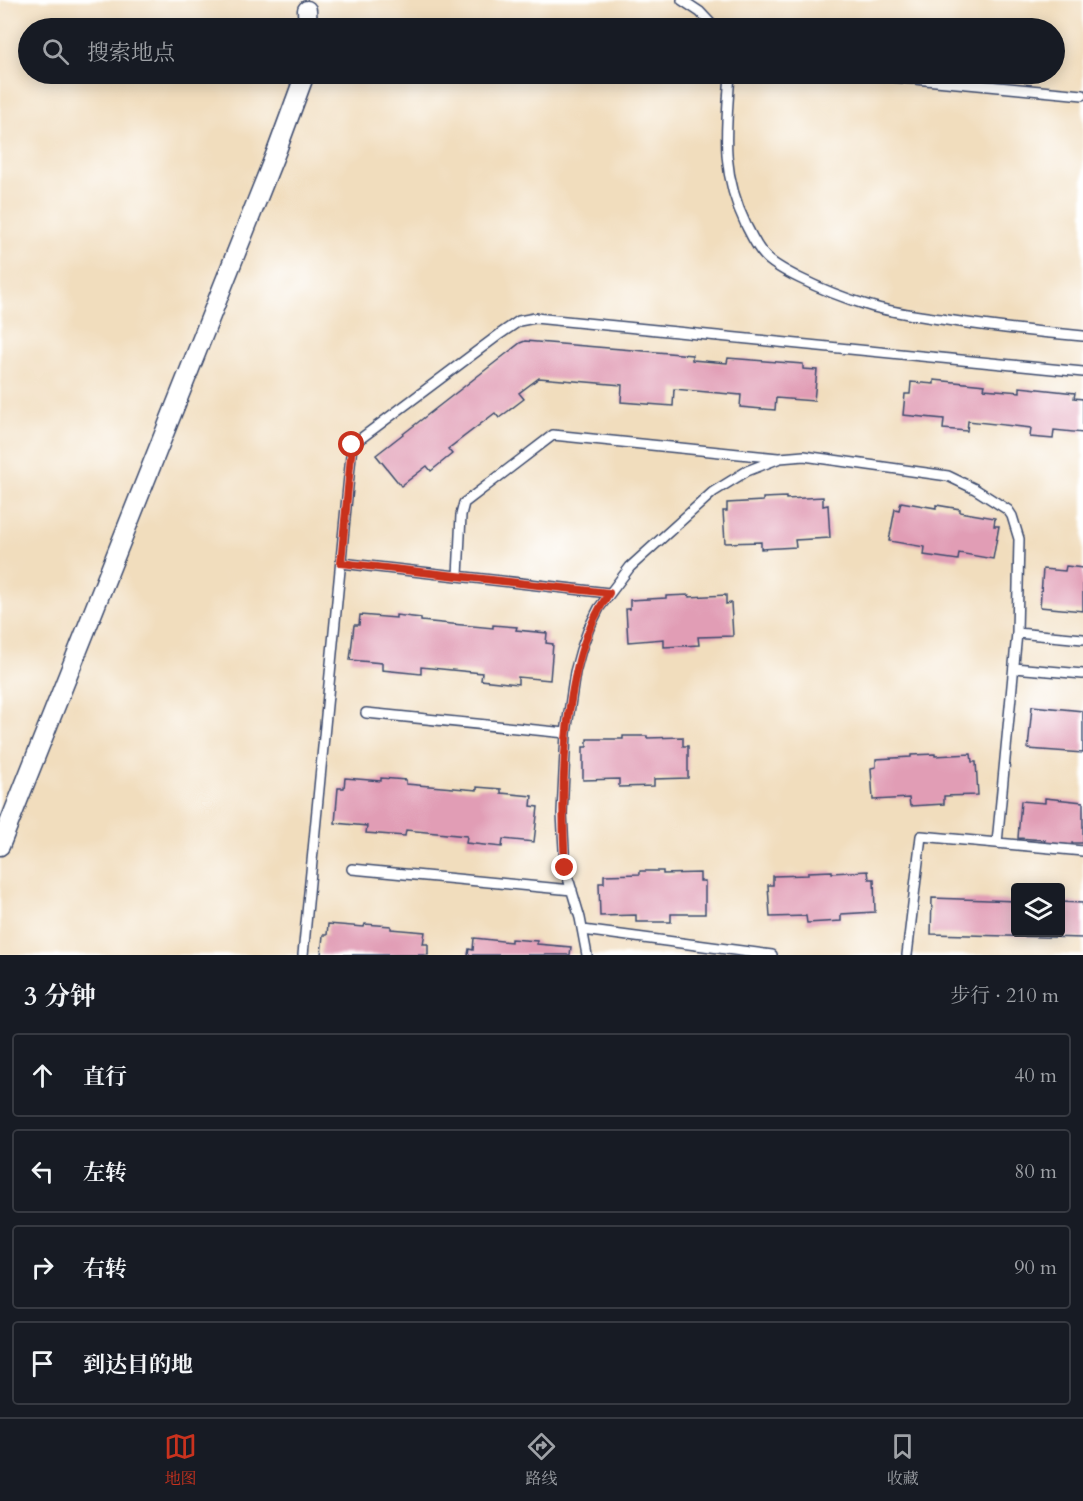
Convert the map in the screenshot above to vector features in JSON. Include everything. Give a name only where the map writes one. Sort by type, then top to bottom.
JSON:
[{"type":"street","points":[[0,846],[301,84]]},
{"type":"lane","points":[[682,0],[706,18]]},
{"type":"lane","points":[[729,84],[725,143],[727,166],[740,213],[765,257],[819,288],[866,305],[1000,328],[1083,336]]},
{"type":"lane","points":[[967,84],[1083,95]]},
{"type":"lane","points":[[303,955],[352,445],[500,334],[519,321],[535,318],[1083,372]]},
{"type":"lane","points":[[458,576],[461,515],[464,503],[553,435],[780,458],[804,456],[948,476],[975,489],[1008,510],[1018,531],[1019,539],[1017,633],[997,843]]},
{"type":"lane","points":[[587,955],[583,930],[565,868],[562,813],[566,733],[575,672],[589,628],[609,593],[630,567],[713,492],[747,471],[780,458]]},
{"type":"lane","points":[[341,563],[609,593]]},
{"type":"lane","points":[[1017,633],[1083,639]]},
{"type":"lane","points":[[1014,668],[1083,674]]},
{"type":"lane","points":[[366,713],[566,733]]},
{"type":"lane","points":[[907,955],[921,836],[1083,851]]},
{"type":"lane","points":[[352,869],[572,890]]},
{"type":"lane","points":[[583,930],[772,955]]},
{"type":"building","points":[[525,341],[692,355],[692,360],[727,363],[728,358],[803,364],[803,369],[817,370],[814,401],[776,398],[775,410],[740,407],[741,395],[674,389],[673,406],[621,402],[622,385],[539,378],[519,393],[524,399],[499,418],[495,413],[448,449],[452,454],[431,471],[427,466],[401,486],[376,455]]},
{"type":"building","points":[[934,380],[985,385],[984,389],[1020,392],[1020,387],[1075,393],[1074,398],[1083,399],[1083,433],[1054,430],[1053,439],[1030,437],[1031,428],[968,421],[967,431],[943,429],[944,419],[903,415],[905,394],[910,394],[911,382],[934,384]]},
{"type":"building","points":[[786,497],[786,499],[823,497],[823,506],[828,505],[830,538],[795,540],[796,547],[761,549],[761,542],[725,543],[723,511],[727,511],[727,503]]},
{"type":"building","points":[[901,502],[936,508],[936,505],[960,509],[960,512],[995,518],[994,526],[999,526],[993,559],[959,553],[958,560],[924,555],[925,547],[889,541],[895,509],[899,510]]},
{"type":"building","points":[[1066,566],[1083,568],[1083,611],[1040,607],[1043,569],[1065,571]]},
{"type":"building","points":[[689,595],[689,597],[726,595],[726,604],[731,603],[733,636],[698,637],[699,645],[664,647],[664,639],[628,642],[626,609],[630,609],[630,600]]},
{"type":"building","points":[[360,615],[396,618],[396,615],[421,618],[421,621],[493,628],[493,625],[517,627],[516,630],[547,633],[546,643],[553,644],[550,680],[518,677],[518,684],[481,680],[482,673],[421,667],[421,674],[382,670],[382,663],[350,660],[354,625],[359,625]]},
{"type":"building","points":[[1032,706],[1083,711],[1083,753],[1028,749]]},
{"type":"building","points":[[623,736],[683,737],[683,746],[688,746],[688,778],[654,779],[654,786],[619,787],[619,779],[583,780],[583,747],[587,747],[587,739],[623,739]]},
{"type":"building","points":[[935,754],[935,756],[971,754],[972,762],[976,762],[978,795],[944,796],[944,804],[910,806],[909,798],[873,800],[871,768],[876,767],[876,759]]},
{"type":"building","points":[[345,778],[381,781],[381,778],[406,780],[406,784],[477,790],[477,787],[501,789],[501,793],[532,796],[531,806],[538,807],[534,842],[503,839],[502,847],[466,843],[467,836],[406,830],[405,836],[366,833],[367,826],[335,823],[338,788],[344,788]]},
{"type":"building","points":[[1045,798],[1083,802],[1083,843],[1072,843],[1072,845],[1044,843],[1045,840],[1018,838],[1021,801],[1045,803]]},
{"type":"building","points":[[640,871],[663,871],[663,874],[700,873],[700,881],[705,881],[705,914],[671,914],[671,922],[636,922],[636,915],[600,916],[599,883],[604,883],[604,875],[640,874]]},
{"type":"building","points":[[832,871],[832,873],[868,871],[869,879],[874,879],[875,912],[841,914],[841,921],[807,923],[806,916],[770,917],[768,885],[773,885],[773,876],[808,875],[808,872]]},
{"type":"building","points":[[932,898],[1011,901],[1011,936],[931,934]]},
{"type":"building","points":[[1065,902],[1083,903],[1083,938],[1045,937],[1065,937]]},
{"type":"building","points":[[328,924],[364,927],[365,924],[391,926],[391,929],[425,932],[423,944],[428,944],[428,955],[321,955],[323,935],[327,935]]},
{"type":"building","points":[[474,938],[511,942],[511,939],[537,941],[537,944],[571,947],[570,955],[468,955],[469,949],[473,950]]},
{"type":"route","points":[[352,445],[341,563],[609,593],[589,628],[575,672],[566,733],[563,776],[562,813],[565,868]]}]
